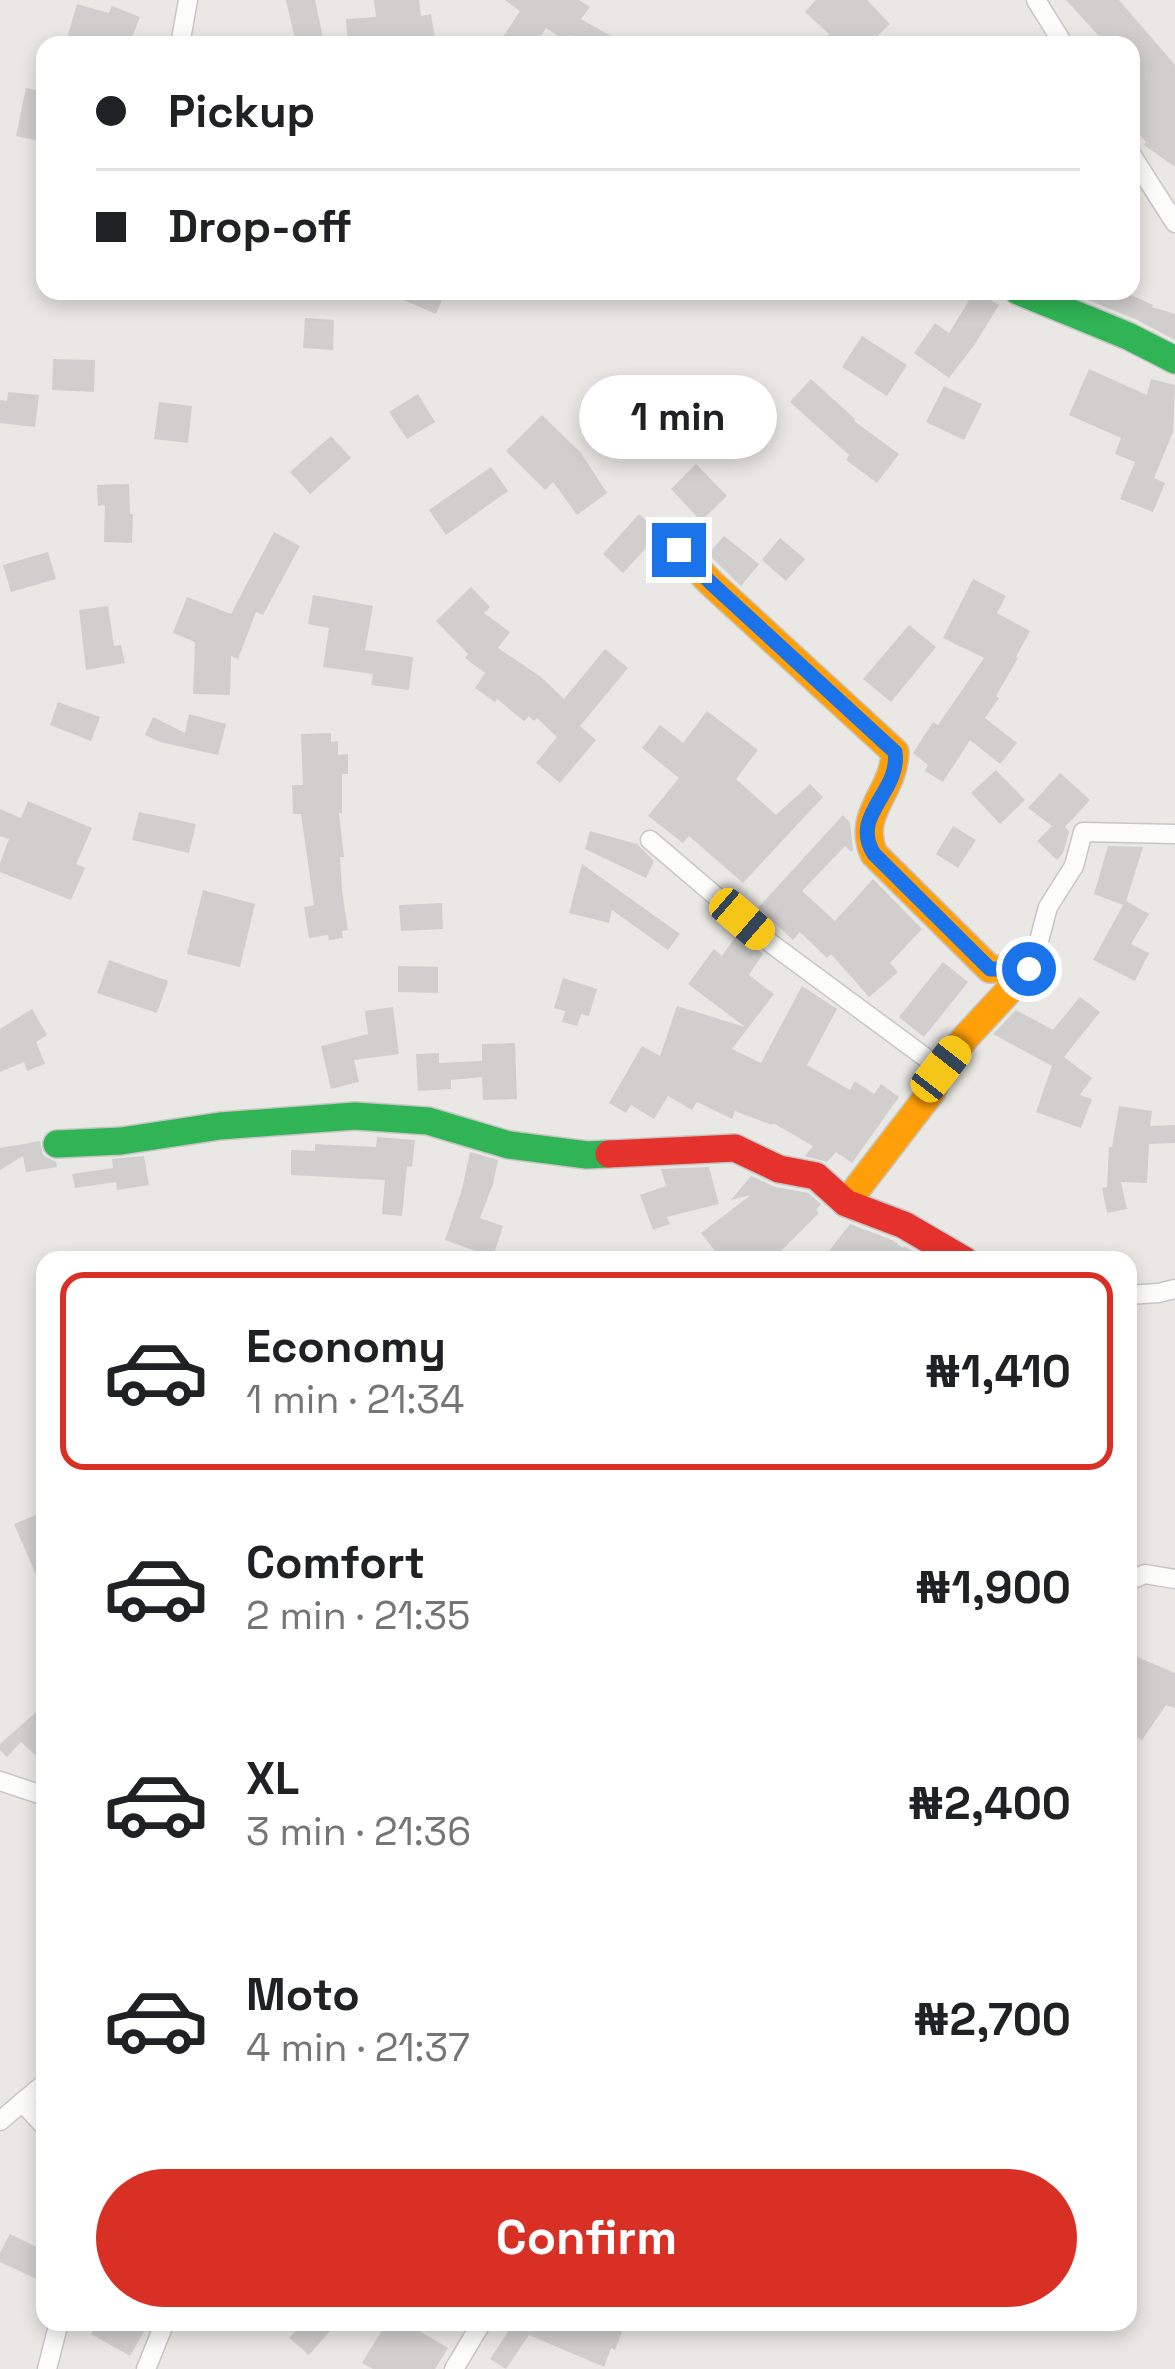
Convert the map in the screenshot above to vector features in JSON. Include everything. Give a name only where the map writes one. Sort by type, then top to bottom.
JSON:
[{"type":"street","points":[[182,36],[188,0]]},
{"type":"street","points":[[1036,0],[1058,36]]},
{"type":"street","points":[[1140,168],[1175,223]]},
{"type":"street","points":[[1040,300],[1175,361]]},
{"type":"street","points":[[679,550],[895,752],[897,767],[865,828],[868,845],[990,969],[1029,969],[966,1037],[941,1069],[932,1091],[846,1203]]},
{"type":"street","points":[[990,969],[1036,952],[1048,907],[1074,866],[1083,832],[1175,834]]},
{"type":"street","points":[[650,840],[773,945],[941,1069]]},
{"type":"street","points":[[57,1144],[355,1116],[428,1121],[509,1145],[587,1155],[735,1148],[778,1169],[816,1176],[846,1203],[904,1226],[948,1251]]},
{"type":"street","points":[[1137,1294],[1175,1289]]},
{"type":"street","points":[[1137,1577],[1145,1574],[1175,1579]]},
{"type":"street","points":[[0,1781],[36,1793]]},
{"type":"street","points":[[0,2121],[36,2091]]},
{"type":"street","points":[[22,2102],[36,2117]]},
{"type":"street","points":[[47,2369],[57,2331]]},
{"type":"street","points":[[146,2369],[161,2331]]},
{"type":"street","points":[[454,2369],[477,2331]]},
{"type":"building","points":[[286,0],[315,0],[323,36],[294,36]]},
{"type":"building","points":[[374,0],[419,0],[421,16],[431,14],[435,36],[347,36],[346,19],[376,17]]},
{"type":"building","points":[[505,0],[579,0],[590,7],[581,19],[611,36],[558,36],[546,28],[541,36],[504,36],[520,11]]},
{"type":"building","points":[[816,0],[867,0],[890,24],[877,36],[827,36],[805,12]]},
{"type":"building","points":[[1066,0],[1119,0],[1175,65],[1175,167],[1144,145],[1140,135],[1140,36],[1099,36]]},
{"type":"building","points":[[77,4],[109,13],[112,6],[140,17],[133,36],[68,36]]},
{"type":"building","points":[[26,88],[36,90],[36,140],[16,136]]},
{"type":"building","points":[[1140,299],[1175,314],[1175,340],[1088,300]]},
{"type":"building","points":[[403,300],[442,300],[436,314]]},
{"type":"building","points":[[969,300],[999,305],[949,378],[914,353],[935,323],[949,333]]},
{"type":"building","points":[[305,318],[334,320],[333,350],[303,348]]},
{"type":"building","points":[[862,336],[907,365],[887,396],[842,367]]},
{"type":"building","points":[[53,359],[95,360],[94,392],[52,390]]},
{"type":"building","points":[[1089,369],[1147,395],[1151,379],[1175,385],[1173,432],[1154,478],[1165,483],[1153,512],[1120,499],[1135,462],[1115,454],[1121,438],[1069,415]]},
{"type":"building","points":[[811,379],[854,421],[899,454],[877,483],[846,460],[849,455],[790,402]]},
{"type":"building","points":[[944,386],[982,404],[964,440],[926,422]]},
{"type":"building","points":[[8,392],[39,395],[35,427],[0,423],[0,400],[7,401]]},
{"type":"building","points":[[418,394],[435,422],[407,439],[389,412]]},
{"type":"building","points":[[159,402],[192,406],[188,443],[154,439]]},
{"type":"building","points":[[542,415],[581,453],[607,493],[577,515],[553,482],[545,490],[506,451]]},
{"type":"building","points":[[331,436],[351,458],[310,494],[290,472]]},
{"type":"building","points":[[696,464],[727,496],[701,521],[671,489]]},
{"type":"building","points":[[491,467],[508,491],[446,535],[429,510]]},
{"type":"building","points":[[129,484],[132,543],[104,542],[105,505],[98,506],[97,485]]},
{"type":"building","points":[[639,514],[660,533],[623,573],[603,554]]},
{"type":"building","points":[[274,532],[300,546],[263,615],[256,612],[238,659],[231,656],[230,695],[193,694],[195,642],[173,633],[187,597],[231,614]]},
{"type":"building","points":[[724,536],[759,564],[741,586],[708,554]]},
{"type":"building","points":[[780,538],[805,559],[786,581],[762,560]]},
{"type":"building","points":[[48,552],[56,579],[11,592],[3,565]]},
{"type":"building","points":[[973,579],[1006,596],[997,613],[1030,631],[985,718],[1017,743],[1000,764],[970,740],[943,782],[925,771],[928,765],[913,753],[984,658],[943,638]]},
{"type":"building","points":[[471,587],[490,607],[484,613],[510,632],[498,648],[564,699],[605,649],[628,668],[580,726],[596,740],[560,783],[536,763],[557,737],[537,718],[534,721],[529,716],[524,721],[475,688],[485,673],[465,658],[468,654],[436,621]]},
{"type":"building","points":[[313,595],[373,606],[365,650],[413,657],[409,690],[371,685],[373,674],[323,667],[329,628],[308,624]]},
{"type":"building","points":[[108,606],[114,646],[121,645],[125,663],[86,670],[79,610]]},
{"type":"building","points":[[909,625],[936,647],[891,702],[863,679]]},
{"type":"building","points":[[58,702],[100,717],[91,741],[50,725]]},
{"type":"building","points":[[707,711],[758,750],[736,779],[776,815],[810,784],[823,797],[743,883],[689,836],[683,843],[648,816],[679,778],[642,748],[660,725],[683,743]]},
{"type":"building","points":[[189,714],[226,724],[218,755],[145,735],[153,717],[185,733]]},
{"type":"building","points":[[331,733],[331,742],[338,741],[338,755],[348,754],[339,813],[348,930],[342,931],[343,938],[329,940],[328,935],[309,938],[304,907],[314,905],[301,814],[293,814],[292,785],[303,785],[301,734]]},
{"type":"building","points":[[996,770],[1025,800],[1000,824],[971,793]]},
{"type":"building","points":[[1060,773],[1090,800],[1065,827],[1069,832],[1057,860],[1037,841],[1052,826],[1028,808]]},
{"type":"building","points":[[28,801],[92,828],[76,864],[85,868],[71,900],[0,872],[9,839],[0,836],[0,809],[21,818]]},
{"type":"building","points":[[139,812],[196,824],[189,853],[132,840]]},
{"type":"building","points":[[843,815],[850,823],[853,850],[845,846],[802,891],[835,921],[873,879],[922,929],[890,963],[898,972],[869,997],[831,954],[827,958],[800,932],[793,940],[758,908]]},
{"type":"building","points":[[953,826],[976,840],[958,868],[936,854]]},
{"type":"building","points":[[590,831],[637,844],[654,861],[646,878],[585,849]]},
{"type":"building","points":[[1108,846],[1143,847],[1126,901],[1149,914],[1131,944],[1149,953],[1135,981],[1093,960],[1123,905],[1094,894]]},
{"type":"building","points":[[582,864],[680,934],[668,950],[612,910],[609,923],[569,913]]},
{"type":"building","points":[[203,890],[255,904],[240,967],[187,954]]},
{"type":"building","points":[[442,903],[443,929],[401,931],[399,905]]},
{"type":"building","points":[[738,933],[763,954],[749,975],[774,994],[732,1049],[761,1063],[802,986],[837,1009],[807,1065],[850,1090],[855,1081],[874,1094],[881,1084],[899,1097],[852,1163],[836,1152],[827,1162],[805,1156],[813,1146],[773,1123],[735,1111],[732,1119],[697,1102],[692,1110],[668,1096],[654,1119],[631,1105],[626,1113],[609,1103],[642,1046],[660,1056],[677,1006],[745,1027],[688,984],[714,949],[722,956]]},
{"type":"building","points":[[109,960],[168,981],[157,1013],[97,993]]},
{"type":"building","points":[[943,962],[968,982],[924,1037],[899,1017]]},
{"type":"building","points":[[398,966],[438,967],[438,993],[398,992]]},
{"type":"building","points":[[563,978],[597,989],[589,1016],[581,1014],[577,1026],[562,1022],[565,1011],[554,1008]]},
{"type":"building","points":[[1080,997],[1100,1012],[1064,1057],[1092,1078],[1080,1095],[1092,1099],[1081,1128],[1036,1112],[1052,1066],[993,1034],[1016,1010],[1053,1030]]},
{"type":"building","points":[[393,1007],[399,1054],[354,1060],[359,1082],[331,1089],[321,1046],[368,1034],[365,1011]]},
{"type":"building","points":[[32,1009],[47,1035],[36,1042],[45,1064],[27,1071],[24,1062],[0,1072],[0,1029]]},
{"type":"building","points":[[515,1043],[517,1099],[483,1100],[482,1077],[451,1080],[451,1089],[418,1091],[416,1054],[439,1053],[439,1063],[482,1061],[482,1044]]},
{"type":"building","points":[[1119,1106],[1152,1111],[1150,1126],[1175,1125],[1175,1143],[1149,1144],[1147,1183],[1121,1182],[1127,1209],[1107,1213],[1102,1188],[1107,1187],[1109,1147]]},
{"type":"building","points":[[377,1137],[415,1140],[402,1216],[382,1214],[385,1180],[291,1175],[291,1150],[315,1151],[315,1144],[376,1147]]},
{"type":"building","points":[[40,1141],[43,1155],[57,1167],[26,1172],[23,1156],[0,1170],[0,1148]]},
{"type":"building","points":[[470,1152],[498,1160],[480,1218],[503,1226],[495,1251],[476,1251],[445,1240]]},
{"type":"building","points":[[144,1156],[149,1185],[117,1190],[116,1182],[75,1188],[72,1174],[113,1168],[112,1159]]},
{"type":"building","points":[[709,1167],[719,1204],[667,1217],[670,1224],[653,1230],[640,1195],[666,1186],[661,1169]]},
{"type":"building","points":[[751,1176],[775,1187],[808,1193],[821,1204],[819,1213],[781,1251],[715,1251],[701,1233],[751,1195],[731,1200]]},
{"type":"building","points":[[850,1224],[912,1251],[829,1251]]},
{"type":"building","points":[[36,1515],[36,1574],[14,1524]]},
{"type":"building","points":[[1137,1657],[1175,1673],[1175,1708],[1166,1705],[1142,1740],[1137,1737]]},
{"type":"building","points":[[36,1712],[36,1756],[21,1742],[7,1757],[0,1744]]},
{"type":"building","points":[[10,2234],[36,2247],[36,2279],[0,2262]]},
{"type":"building","points":[[93,2331],[144,2331],[130,2356]]},
{"type":"building","points":[[295,2331],[330,2331],[309,2355],[289,2338]]},
{"type":"building","points":[[382,2331],[419,2331],[448,2348],[435,2369],[373,2369],[362,2363]]},
{"type":"building","points":[[508,2331],[622,2331],[604,2367],[529,2335],[506,2369],[490,2359]]},
{"type":"traffic: fast","points":[[1040,300],[1175,360]]},
{"type":"traffic: fast","points":[[57,1144],[355,1116],[428,1121],[509,1145],[609,1154]]},
{"type":"traffic: slow","points":[[679,550],[895,752],[889,779],[872,815],[874,854],[990,969],[1029,969],[966,1037],[941,1069],[932,1091],[846,1203]]},
{"type":"traffic: jam","points":[[609,1154],[735,1148],[779,1169],[816,1176],[846,1203],[904,1225],[949,1251]]},
{"type":"route","points":[[679,550],[895,752],[897,767],[865,828],[874,854],[990,969],[1029,969]]}]
